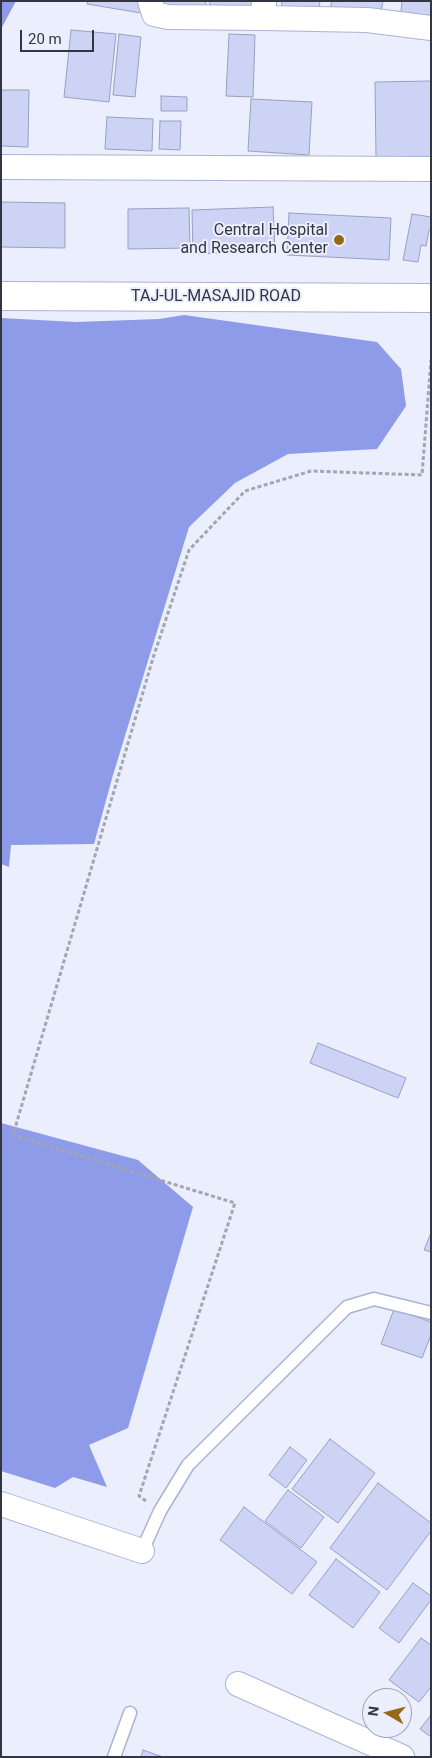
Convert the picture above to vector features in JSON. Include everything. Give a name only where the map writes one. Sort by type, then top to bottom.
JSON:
[{"type":"main road","name":"TAJ-UL-MASAJID ROAD","points":[[1,296],[431,298]]},
{"type":"street","points":[[150,1],[149,4],[154,14],[159,16],[263,9],[431,28]]},
{"type":"street","points":[[1,166],[431,170]]},
{"type":"street","points":[[1,1504],[142,1551]]},
{"type":"street","points":[[238,1684],[402,1757]]},
{"type":"lane","points":[[142,1551],[160,1511],[188,1465],[347,1307],[374,1299],[431,1313]]},
{"type":"lane","points":[[114,1757],[130,1713]]},
{"type":"path","points":[[160,1511],[139,1496],[235,1203],[13,1136],[153,658],[189,550],[245,491],[311,471],[422,475],[431,360]]},
{"type":"water","points":[[1,1],[16,1],[1,29]]},
{"type":"water","points":[[184,315],[377,342],[401,369],[406,406],[377,449],[288,454],[235,483],[189,527],[113,775],[94,844],[11,845],[9,867],[1,864],[1,318],[76,322],[159,319]]},
{"type":"water","points":[[1,1123],[138,1160],[193,1207],[128,1428],[89,1445],[107,1487],[73,1477],[55,1488],[1,1471]]},
{"type":"building","points":[[88,1],[143,1],[141,13],[87,4]]},
{"type":"building","points":[[156,1],[206,1],[205,11],[156,6]]},
{"type":"building","points":[[210,1],[257,1],[256,15],[209,10]]},
{"type":"building","points":[[282,1],[320,1],[318,17],[281,12]]},
{"type":"building","points":[[332,1],[383,1],[380,17],[330,9]]},
{"type":"building","points":[[402,1],[431,1],[431,25],[400,22]]},
{"type":"building","points":[[71,30],[116,34],[109,102],[64,97]]},
{"type":"building","points":[[119,34],[141,37],[135,97],[113,95]]},
{"type":"building","points":[[229,34],[255,35],[253,97],[226,96]]},
{"type":"building","points":[[431,81],[431,157],[376,157],[375,82]]},
{"type":"building","points":[[1,90],[29,90],[28,147],[1,146]]},
{"type":"building","points":[[161,96],[187,97],[187,111],[161,111]]},
{"type":"building","points":[[251,99],[312,102],[309,155],[248,151]]},
{"type":"building","points":[[107,117],[153,119],[152,151],[105,149]]},
{"type":"building","points":[[160,121],[181,121],[180,150],[159,149]]},
{"type":"building","points":[[1,202],[65,203],[65,248],[1,247]]},
{"type":"building","points":[[273,207],[275,251],[193,254],[192,210]]},
{"type":"building","points":[[189,208],[190,248],[128,249],[128,209]]},
{"type":"building","points":[[289,213],[391,218],[389,260],[287,255]]},
{"type":"building","points":[[412,214],[431,217],[431,230],[429,230],[426,246],[421,245],[418,262],[403,260]]},
{"type":"building","points":[[318,1043],[406,1078],[398,1098],[310,1063]]},
{"type":"building","points":[[431,1233],[431,1252],[424,1250]]},
{"type":"building","points":[[394,1309],[431,1322],[431,1335],[422,1358],[381,1344]]},
{"type":"building","points":[[330,1439],[375,1473],[338,1523],[292,1489]]},
{"type":"building","points":[[290,1447],[307,1460],[286,1488],[269,1475]]},
{"type":"building","points":[[378,1483],[431,1523],[431,1531],[387,1590],[330,1548]]},
{"type":"building","points":[[288,1490],[324,1517],[301,1548],[265,1521]]},
{"type":"building","points":[[244,1507],[317,1562],[292,1594],[220,1540]]},
{"type":"building","points":[[336,1559],[380,1592],[353,1628],[309,1595]]},
{"type":"building","points":[[413,1583],[431,1596],[431,1600],[399,1643],[379,1628]]},
{"type":"building","points":[[421,1638],[431,1645],[431,1687],[419,1702],[412,1697],[412,1688],[400,1688],[389,1680]]},
{"type":"building","points":[[431,1715],[431,1737],[420,1729]]},
{"type":"building","points":[[143,1750],[163,1757],[141,1757]]},
{"type":"place","name":"Central Hospital and Research Center","points":[[339,240]]}]
